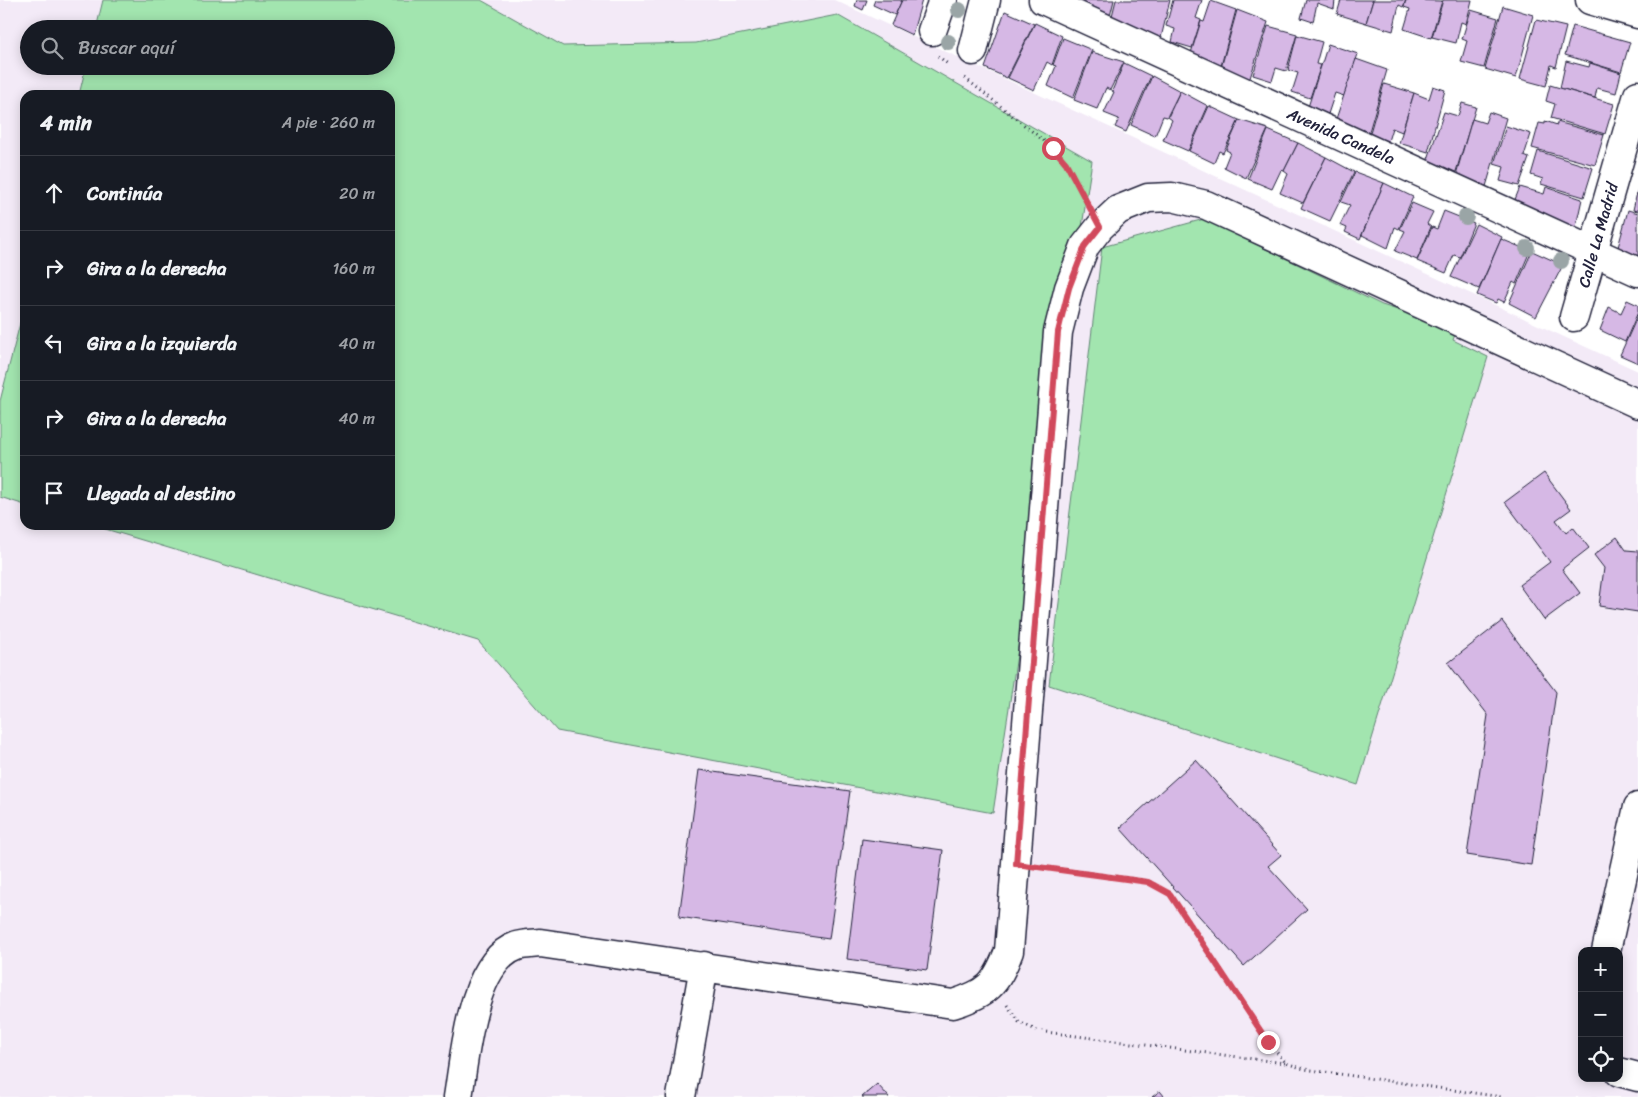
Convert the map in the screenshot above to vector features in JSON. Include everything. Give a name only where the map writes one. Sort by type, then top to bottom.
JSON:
[{"type":"street","points":[[934,43],[943,0]]},
{"type":"street","points":[[966,62],[986,0]]},
{"type":"street","name":"Avenida Candela","points":[[1043,0],[1638,272]]},
{"type":"street","points":[[1590,0],[1638,14]]},
{"type":"street","name":"Calle La Madrid","points":[[1574,317],[1638,95]]},
{"type":"street","points":[[458,1097],[471,1019],[481,984],[490,968],[503,954],[517,946],[540,943],[953,1004],[973,998],[992,986],[1001,972],[1009,951],[1058,332],[1069,288],[1085,246],[1100,227],[1118,210],[1148,198],[1172,197],[1206,205],[1638,404]]},
{"type":"street","points":[[1607,947],[1638,807]]},
{"type":"street","points":[[682,1097],[704,966]]},
{"type":"path","points":[[934,43],[952,67]]},
{"type":"path","points":[[966,62],[1066,163],[1100,227]]},
{"type":"path","points":[[1016,864],[1148,882],[1170,894],[1268,1042],[1286,1063]]},
{"type":"path","points":[[992,986],[1019,1022],[1038,1031],[1286,1063],[1304,1069],[1502,1097]]},
{"type":"shaded area","points":[[0,0],[834,0],[1638,371],[1638,1097],[0,1097]]},
{"type":"green space","points":[[103,0],[481,0],[563,46],[696,43],[837,15],[1092,161],[993,813],[557,731],[478,641],[109,530],[395,530],[395,90],[80,90],[84,75],[395,75],[395,20],[98,20]]},
{"type":"green space","points":[[1204,219],[1382,305],[1457,329],[1453,340],[1488,357],[1358,785],[1049,685],[1102,247]]},
{"type":"green space","points":[[20,323],[20,503],[0,497],[0,401]]},
{"type":"building","points":[[857,0],[867,0],[863,10],[855,6]]},
{"type":"building","points":[[875,0],[902,0],[895,15],[873,5]]},
{"type":"building","points":[[902,0],[922,0],[912,35],[891,25]]},
{"type":"building","points":[[1073,0],[1114,0],[1110,16]]},
{"type":"building","points":[[1116,0],[1170,0],[1161,38],[1112,16]]},
{"type":"building","points":[[1173,0],[1202,0],[1196,18],[1201,20],[1192,48],[1172,42],[1175,29],[1166,26]]},
{"type":"building","points":[[1306,0],[1335,0],[1334,9],[1317,3],[1313,22],[1301,18]]},
{"type":"building","points":[[1341,0],[1373,0],[1366,23],[1337,14]]},
{"type":"building","points":[[1373,0],[1406,0],[1403,7],[1399,5],[1393,31],[1366,23]]},
{"type":"building","points":[[1406,0],[1442,1],[1431,38],[1404,29],[1410,9],[1404,7]]},
{"type":"building","points":[[1443,0],[1472,0],[1466,24],[1461,22],[1456,43],[1432,37]]},
{"type":"building","points":[[1211,1],[1236,10],[1221,66],[1191,53],[1201,21],[1204,22]]},
{"type":"building","points":[[1503,6],[1533,15],[1516,78],[1485,69]]},
{"type":"building","points":[[1237,10],[1268,22],[1249,81],[1221,68]]},
{"type":"building","points":[[1471,10],[1498,18],[1484,68],[1461,62],[1467,41],[1462,39]]},
{"type":"building","points":[[1005,11],[1034,24],[1007,78],[985,68]]},
{"type":"building","points":[[1536,20],[1566,27],[1556,67],[1551,65],[1546,86],[1520,79]]},
{"type":"building","points":[[1035,23],[1062,36],[1052,65],[1047,62],[1034,90],[1008,78]]},
{"type":"building","points":[[1268,26],[1297,34],[1286,71],[1276,68],[1272,81],[1253,75]]},
{"type":"building","points":[[1573,26],[1630,42],[1621,72],[1565,55]]},
{"type":"building","points":[[1297,35],[1322,42],[1316,64],[1321,65],[1310,98],[1292,92],[1298,73],[1288,70]]},
{"type":"building","points":[[1063,38],[1092,50],[1073,98],[1048,86],[1056,66],[1053,65]]},
{"type":"building","points":[[1328,44],[1358,54],[1344,96],[1335,93],[1328,114],[1308,107]]},
{"type":"building","points":[[1092,52],[1124,62],[1110,90],[1106,88],[1097,109],[1074,100]]},
{"type":"building","points":[[1356,59],[1387,70],[1368,135],[1335,122]]},
{"type":"building","points":[[1566,61],[1589,67],[1590,63],[1621,73],[1616,93],[1597,88],[1595,98],[1560,88]]},
{"type":"building","points":[[1124,63],[1151,76],[1126,132],[1115,127],[1119,119],[1104,113]]},
{"type":"building","points":[[1152,76],[1180,91],[1167,117],[1163,116],[1155,136],[1131,125]]},
{"type":"building","points":[[1384,84],[1414,93],[1402,132],[1392,128],[1388,141],[1369,136]]},
{"type":"building","points":[[1550,85],[1614,104],[1605,134],[1551,118],[1555,104],[1546,101]]},
{"type":"building","points":[[1433,86],[1445,90],[1428,152],[1399,143],[1414,93],[1429,99]]},
{"type":"building","points":[[1180,91],[1208,106],[1188,151],[1163,140],[1172,120],[1168,117]]},
{"type":"building","points":[[1462,103],[1476,107],[1454,178],[1426,165],[1444,112],[1458,116]]},
{"type":"building","points":[[1209,106],[1239,120],[1223,153],[1219,151],[1214,163],[1189,151]]},
{"type":"building","points":[[1489,112],[1506,118],[1485,190],[1455,178],[1472,119],[1485,123]]},
{"type":"building","points":[[1239,120],[1268,129],[1246,178],[1224,167],[1230,152],[1226,150]]},
{"type":"building","points":[[1545,121],[1557,125],[1557,122],[1604,135],[1595,165],[1532,148],[1539,123],[1545,124]]},
{"type":"building","points":[[1506,126],[1531,134],[1524,156],[1529,158],[1519,186],[1500,181],[1504,167],[1494,164]]},
{"type":"building","points":[[1268,130],[1298,143],[1284,171],[1281,170],[1272,189],[1248,179]]},
{"type":"building","points":[[1298,143],[1326,157],[1303,203],[1280,193],[1288,174],[1284,171]]},
{"type":"building","points":[[1538,151],[1593,168],[1584,197],[1541,184],[1543,179],[1531,175]]},
{"type":"building","points":[[1326,157],[1354,172],[1330,221],[1301,208]]},
{"type":"building","points":[[1355,172],[1384,183],[1360,239],[1345,232],[1347,228],[1340,225],[1350,205],[1341,202]]},
{"type":"building","points":[[1384,183],[1413,197],[1399,229],[1395,227],[1388,248],[1362,235]]},
{"type":"building","points":[[1520,187],[1544,194],[1546,187],[1582,199],[1575,231],[1512,207]]},
{"type":"building","points":[[1638,188],[1638,211],[1633,210]]},
{"type":"building","points":[[1412,203],[1433,212],[1427,224],[1431,227],[1417,260],[1395,251],[1405,231],[1400,229]]},
{"type":"building","points":[[1628,210],[1638,213],[1638,260],[1617,251]]},
{"type":"building","points":[[1444,211],[1474,223],[1460,257],[1454,255],[1446,273],[1417,261],[1432,227],[1437,229]]},
{"type":"building","points":[[1476,224],[1502,237],[1479,289],[1451,277]]},
{"type":"building","points":[[1501,239],[1530,251],[1516,284],[1513,282],[1504,302],[1498,299],[1496,303],[1477,295]]},
{"type":"building","points":[[1532,251],[1563,265],[1536,317],[1509,303]]},
{"type":"building","points":[[1627,300],[1638,305],[1638,312],[1625,342],[1600,330],[1609,307],[1621,313]]},
{"type":"building","points":[[1638,315],[1638,363],[1620,355]]},
{"type":"building","points":[[1544,473],[1571,509],[1556,520],[1566,533],[1573,527],[1589,548],[1562,569],[1580,593],[1544,620],[1519,585],[1550,562],[1505,502]]},
{"type":"building","points":[[1617,537],[1626,550],[1638,551],[1638,612],[1599,606],[1604,568],[1594,555]]},
{"type":"building","points":[[1502,621],[1556,692],[1531,865],[1467,855],[1488,715],[1448,663]]},
{"type":"building","points":[[1196,760],[1281,855],[1268,866],[1307,909],[1244,966],[1120,828]]},
{"type":"building","points":[[699,770],[850,791],[829,939],[679,917]]},
{"type":"building","points":[[862,839],[943,850],[927,970],[847,959]]},
{"type":"building","points":[[877,1084],[889,1097],[862,1097]]},
{"type":"building","points":[[1160,1091],[1165,1097],[1152,1097]]},
{"type":"route","points":[[1053,148],[1066,163],[1100,227],[1085,246],[1069,288],[1058,332],[1016,864],[1148,882],[1170,894],[1268,1042]]}]
